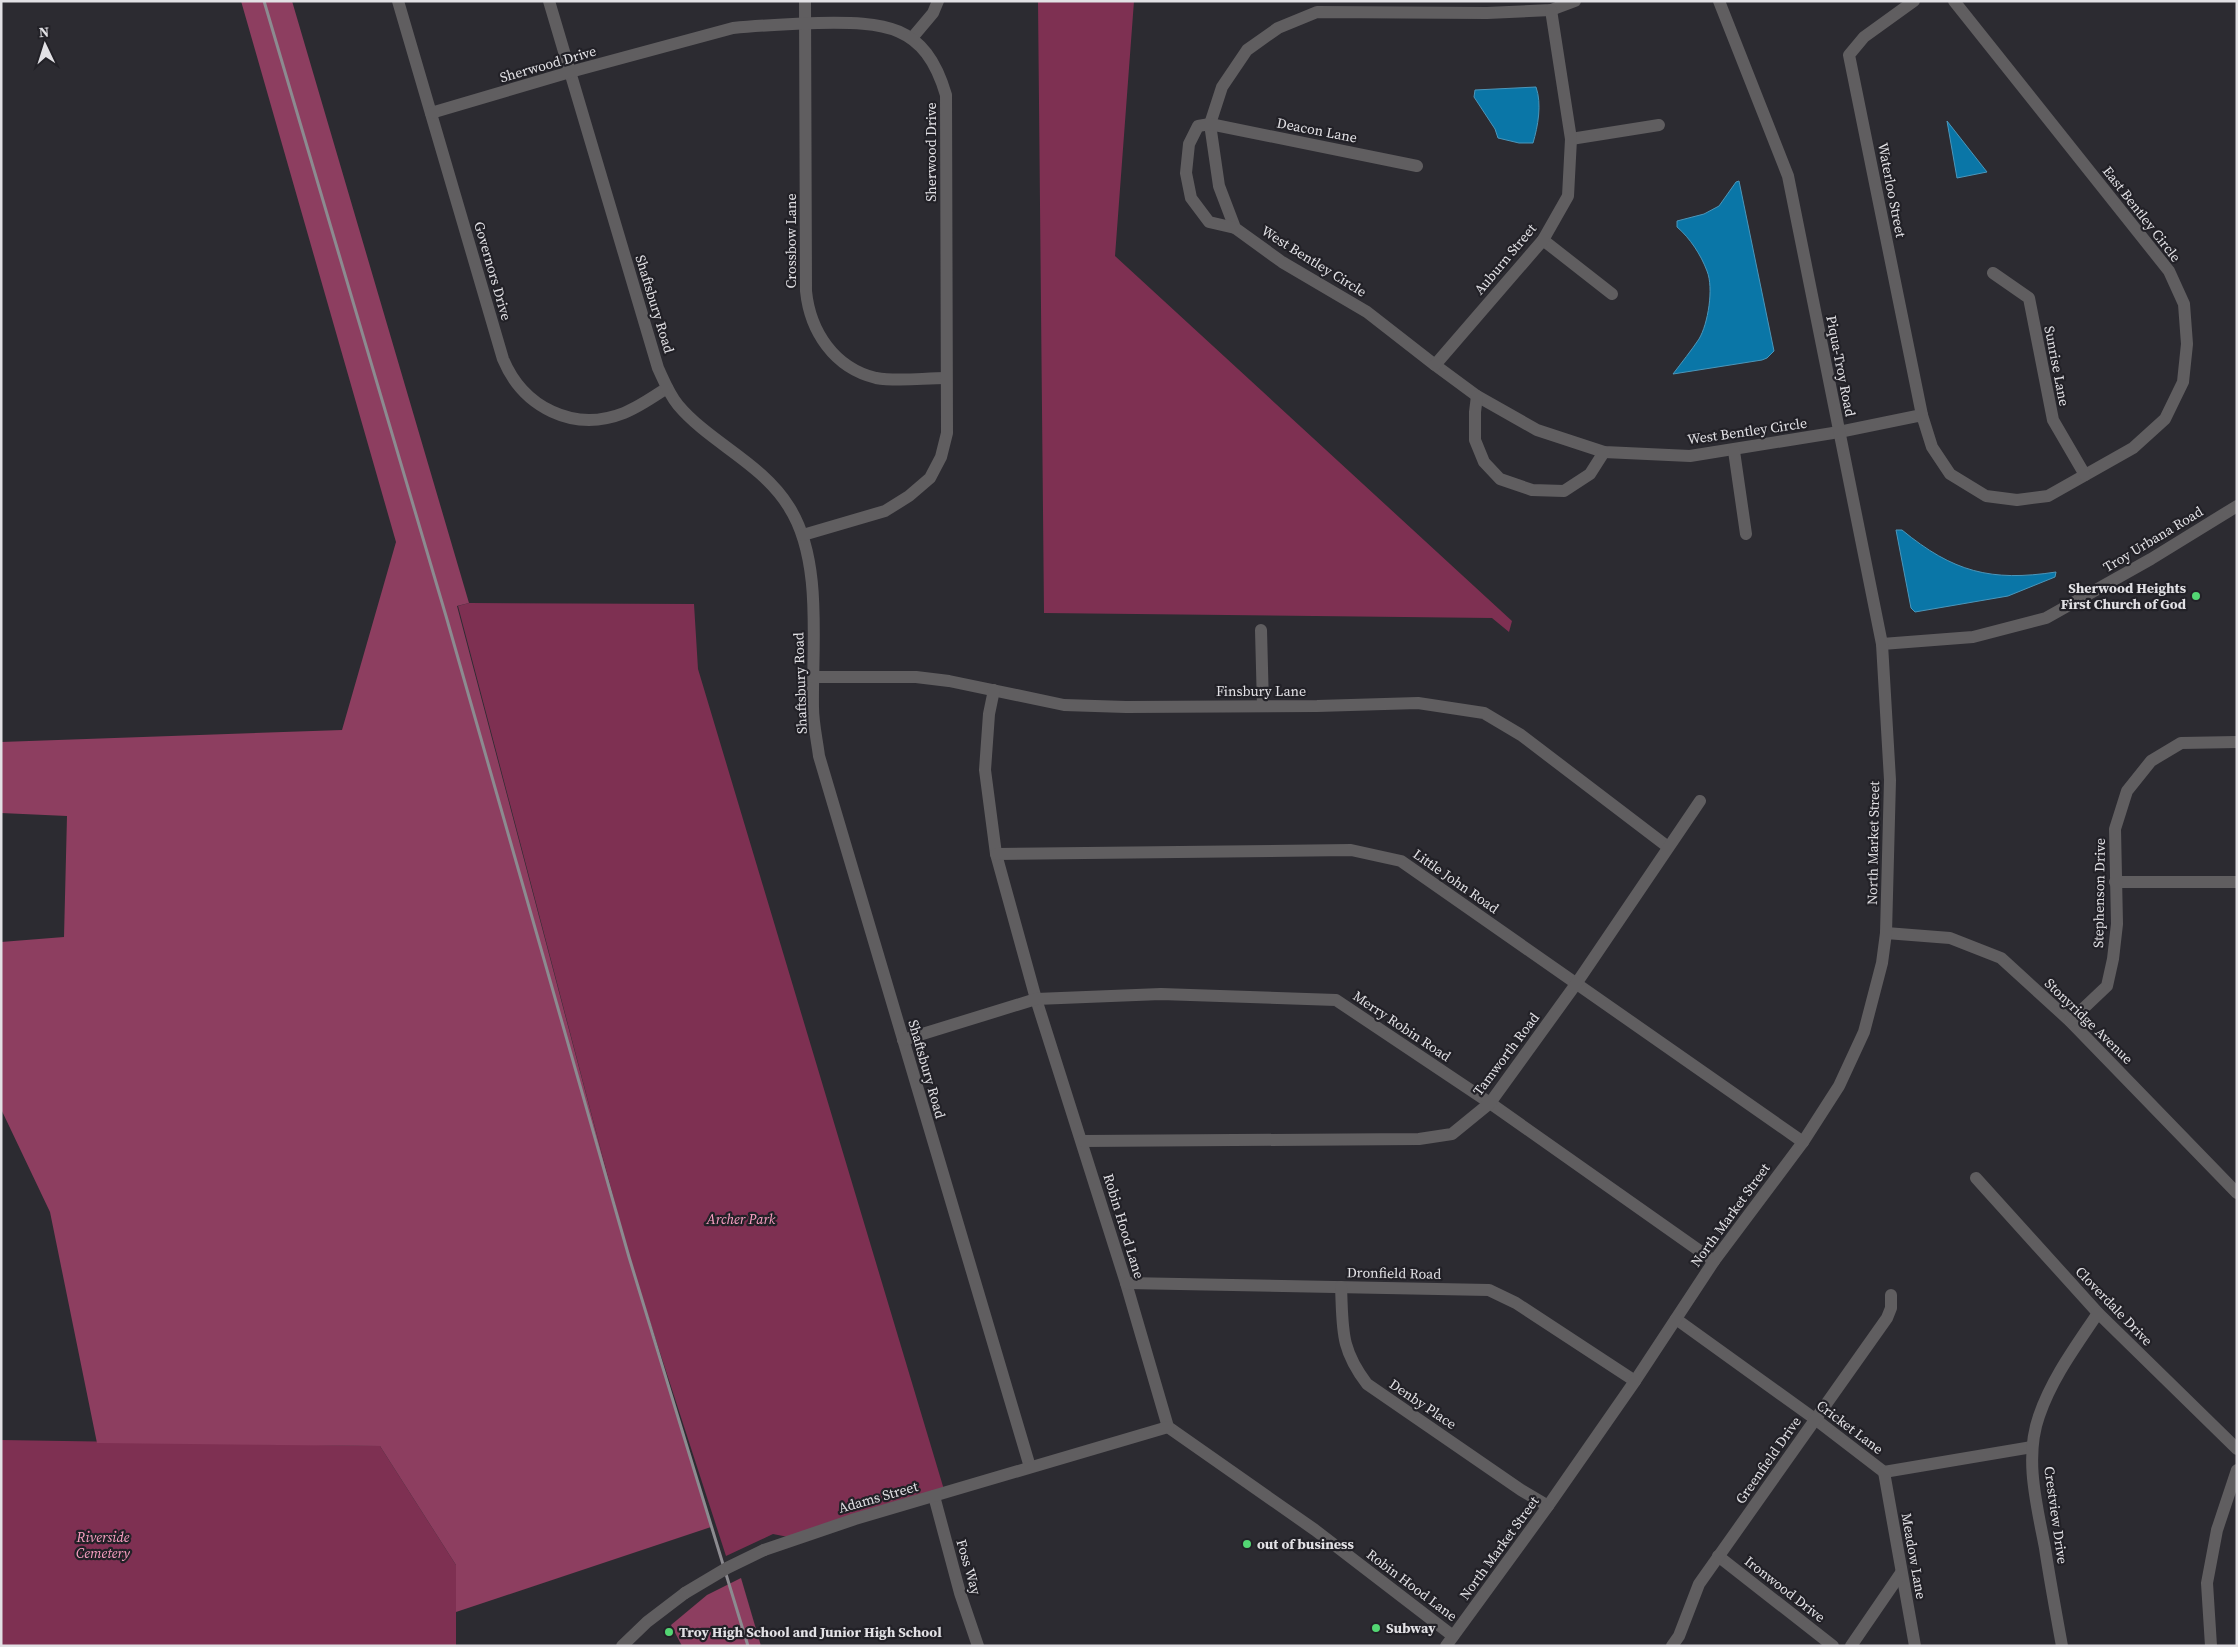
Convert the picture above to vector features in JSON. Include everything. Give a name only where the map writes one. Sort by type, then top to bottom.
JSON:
[{"type":"street","name":"Governors Drive","points":[[398,1],[503,359],[509,373],[525,395],[536,404],[566,417],[597,419],[624,413],[667,388]]},
{"type":"street","name":"Shaftsbury Road","points":[[549,1],[658,368],[667,388],[684,411],[758,472],[781,496],[790,507],[808,550],[812,577],[814,721],[819,756],[1030,1467]]},
{"type":"street","name":"Crossbow Lane","points":[[805,1],[806,291],[810,316],[814,327],[828,349],[838,358],[863,373],[876,378],[894,380],[946,378]]},
{"type":"street","points":[[912,38],[933,13],[938,1]]},
{"type":"street","points":[[1377,11],[1386,1]]},
{"type":"street","points":[[1474,1],[1487,13]]},
{"type":"street","points":[[1235,228],[1219,186],[1210,124],[1222,87],[1247,50],[1278,28],[1317,12],[1487,13],[1551,10],[1575,1]]},
{"type":"street","name":"Piqua-Troy Road","points":[[1718,1],[1788,176],[1882,644],[1887,748]]},
{"type":"street","name":"Waterloo Street","points":[[1914,1],[1864,36],[1849,55],[1922,415]]},
{"type":"street","name":"East Bentley Circle","points":[[1922,415],[1932,447],[1950,474],[1986,496],[2018,500],[2048,496],[2133,448],[2165,419],[2183,382],[2187,344],[2184,304],[2169,271],[1954,1]]},
{"type":"street","name":"Auburn Street","points":[[1434,365],[1543,240],[1568,196],[1571,139],[1551,10]]},
{"type":"street","name":"Sherwood Drive","points":[[431,113],[570,72],[733,28],[871,23],[912,38],[933,61],[939,72],[946,95],[947,433],[941,457],[930,478],[909,496],[885,511],[803,535]]},
{"type":"street","points":[[1210,124],[1198,126],[1189,144],[1186,174],[1191,198],[1208,222],[1235,228]]},
{"type":"street","name":"Deacon Lane","points":[[1210,124],[1417,166]]},
{"type":"street","points":[[1571,139],[1658,125]]},
{"type":"street","name":"West Bentley Circle","points":[[1235,228],[1282,262],[1367,312],[1434,365],[1478,396],[1537,430],[1604,452],[1690,456],[1839,432]]},
{"type":"street","points":[[1543,240],[1612,294]]},
{"type":"street","name":"Sunrise Lane","points":[[1993,274],[2029,298],[2053,420],[2085,475]]},
{"type":"street","points":[[1478,396],[1474,412],[1475,440],[1484,462],[1500,478],[1532,490],[1564,490],[1590,474],[1604,452]]},
{"type":"street","points":[[1839,432],[1922,415]]},
{"type":"street","points":[[1734,450],[1746,534]]},
{"type":"street","name":"Troy Urbana Road","points":[[1882,644],[1973,638],[2046,618],[2151,559],[2237,506]]},
{"type":"street","points":[[1261,630],[1263,706]]},
{"type":"street","name":"Finsbury Lane","points":[[813,677],[916,677],[949,681],[1064,706],[1263,706],[1418,703],[1484,713],[1521,735],[1668,847]]},
{"type":"street","name":"Robin Hood Lane","points":[[994,690],[989,714],[985,770],[996,854],[1036,999],[1126,1283],[1168,1427],[1315,1530],[1450,1641]]},
{"type":"street","name":"Stephenson Drive","points":[[2070,1021],[2107,986],[2117,924],[2115,829],[2127,791],[2151,761],[2181,743],[2237,742]]},
{"type":"street","name":"North Market Street","points":[[1450,1641],[1548,1506],[1635,1381],[1714,1261],[1803,1142],[1839,1086],[1864,1032],[1882,963],[1886,934],[1890,780],[1887,748]]},
{"type":"street","name":"Tamworth Road","points":[[1082,1141],[1419,1139],[1452,1134],[1490,1103],[1576,984],[1700,801]]},
{"type":"street","name":"Little John Road","points":[[996,854],[1351,850],[1401,861],[1803,1142]]},
{"type":"street","points":[[2115,882],[2237,882]]},
{"type":"street","name":"Stonyridge Avenue","points":[[1886,934],[1950,938],[2000,958],[2070,1021],[2237,1193]]},
{"type":"street","name":"Merry Robin Road","points":[[903,1040],[1036,999],[1161,994],[1336,1000],[1490,1103],[1714,1261]]},
{"type":"street","name":"Cloverdale Drive","points":[[1976,1178],[2098,1313],[2237,1449]]},
{"type":"street","name":"Dronfield Road","points":[[1126,1283],[1489,1290],[1516,1302],[1635,1381]]},
{"type":"street","name":"Denby Place","points":[[1341,1287],[1345,1347],[1354,1367],[1367,1384],[1521,1490],[1548,1506]]},
{"type":"street","name":"Greenfield Drive","points":[[1672,1646],[1679,1636],[1699,1584],[1886,1318],[1891,1308],[1891,1295]]},
{"type":"street","name":"Crestview Drive","points":[[2062,1646],[2034,1489],[2032,1447],[2038,1417],[2050,1391],[2067,1359],[2098,1313]]},
{"type":"street","name":"Cricket Lane","points":[[1676,1320],[1815,1419],[1884,1472],[2032,1447]]},
{"type":"street","name":"Adams Street","points":[[622,1646],[647,1622],[685,1593],[727,1568],[764,1550],[855,1518],[1168,1427]]},
{"type":"street","points":[[2210,1646],[2207,1583],[2217,1530],[2237,1470]]},
{"type":"street","name":"Meadow Lane","points":[[1884,1472],[1915,1645]]},
{"type":"street","name":"Foss Way","points":[[934,1496],[960,1593],[978,1646]]},
{"type":"street","name":"Ironwood Drive","points":[[1718,1556],[1833,1646]]},
{"type":"street","points":[[1851,1646],[1901,1573]]},
{"type":"street","points":[[1901,1646],[1915,1645]]},
{"type":"green space","points":[[1038,1],[1134,1],[1115,256],[1512,621],[1509,632],[1492,618],[1044,613]]},
{"type":"green space","name":"Archer Park","points":[[469,603],[694,604],[698,669],[945,1493],[793,1538],[773,1534],[726,1556],[629,1257],[458,606]]},
{"type":"green space","name":"Riverside Cemetery","points":[[1,1440],[380,1446],[456,1565],[456,1646],[1,1646]]},
{"type":"shaded area","points":[[241,1],[292,1],[469,603],[457,606],[629,1257],[711,1527],[456,1612],[456,1565],[380,1446],[97,1443],[50,1212],[1,1109],[1,942],[64,937],[67,816],[1,813],[1,742],[342,730],[396,542]]},
{"type":"shaded area","points":[[741,1578],[761,1646],[682,1646],[671,1625],[707,1595]]},
{"type":"water","points":[[1536,87],[1539,115],[1533,143],[1519,143],[1498,138],[1495,129],[1474,97],[1475,90]]},
{"type":"water","points":[[1947,121],[1987,172],[1957,178]]},
{"type":"water","points":[[1739,181],[1774,351],[1762,360],[1673,374],[1699,339],[1705,324],[1710,296],[1709,278],[1705,265],[1691,242],[1677,227],[1677,221],[1704,214],[1719,206],[1736,182]]},
{"type":"water","points":[[1896,530],[1902,530],[1938,556],[1974,570],[2012,576],[2056,572],[2055,577],[2008,596],[1915,612],[1911,608]]},
{"type":"railway","points":[[264,1],[446,616],[629,1257],[748,1646]]},
{"type":"place","name":"Sherwood Heights First Church of God","points":[[2196,596]]},
{"type":"place","name":"out of business","points":[[1247,1544]]},
{"type":"place","name":"Subway","points":[[1376,1628]]},
{"type":"place","name":"Troy High School and Junior High School","points":[[669,1632]]}]
